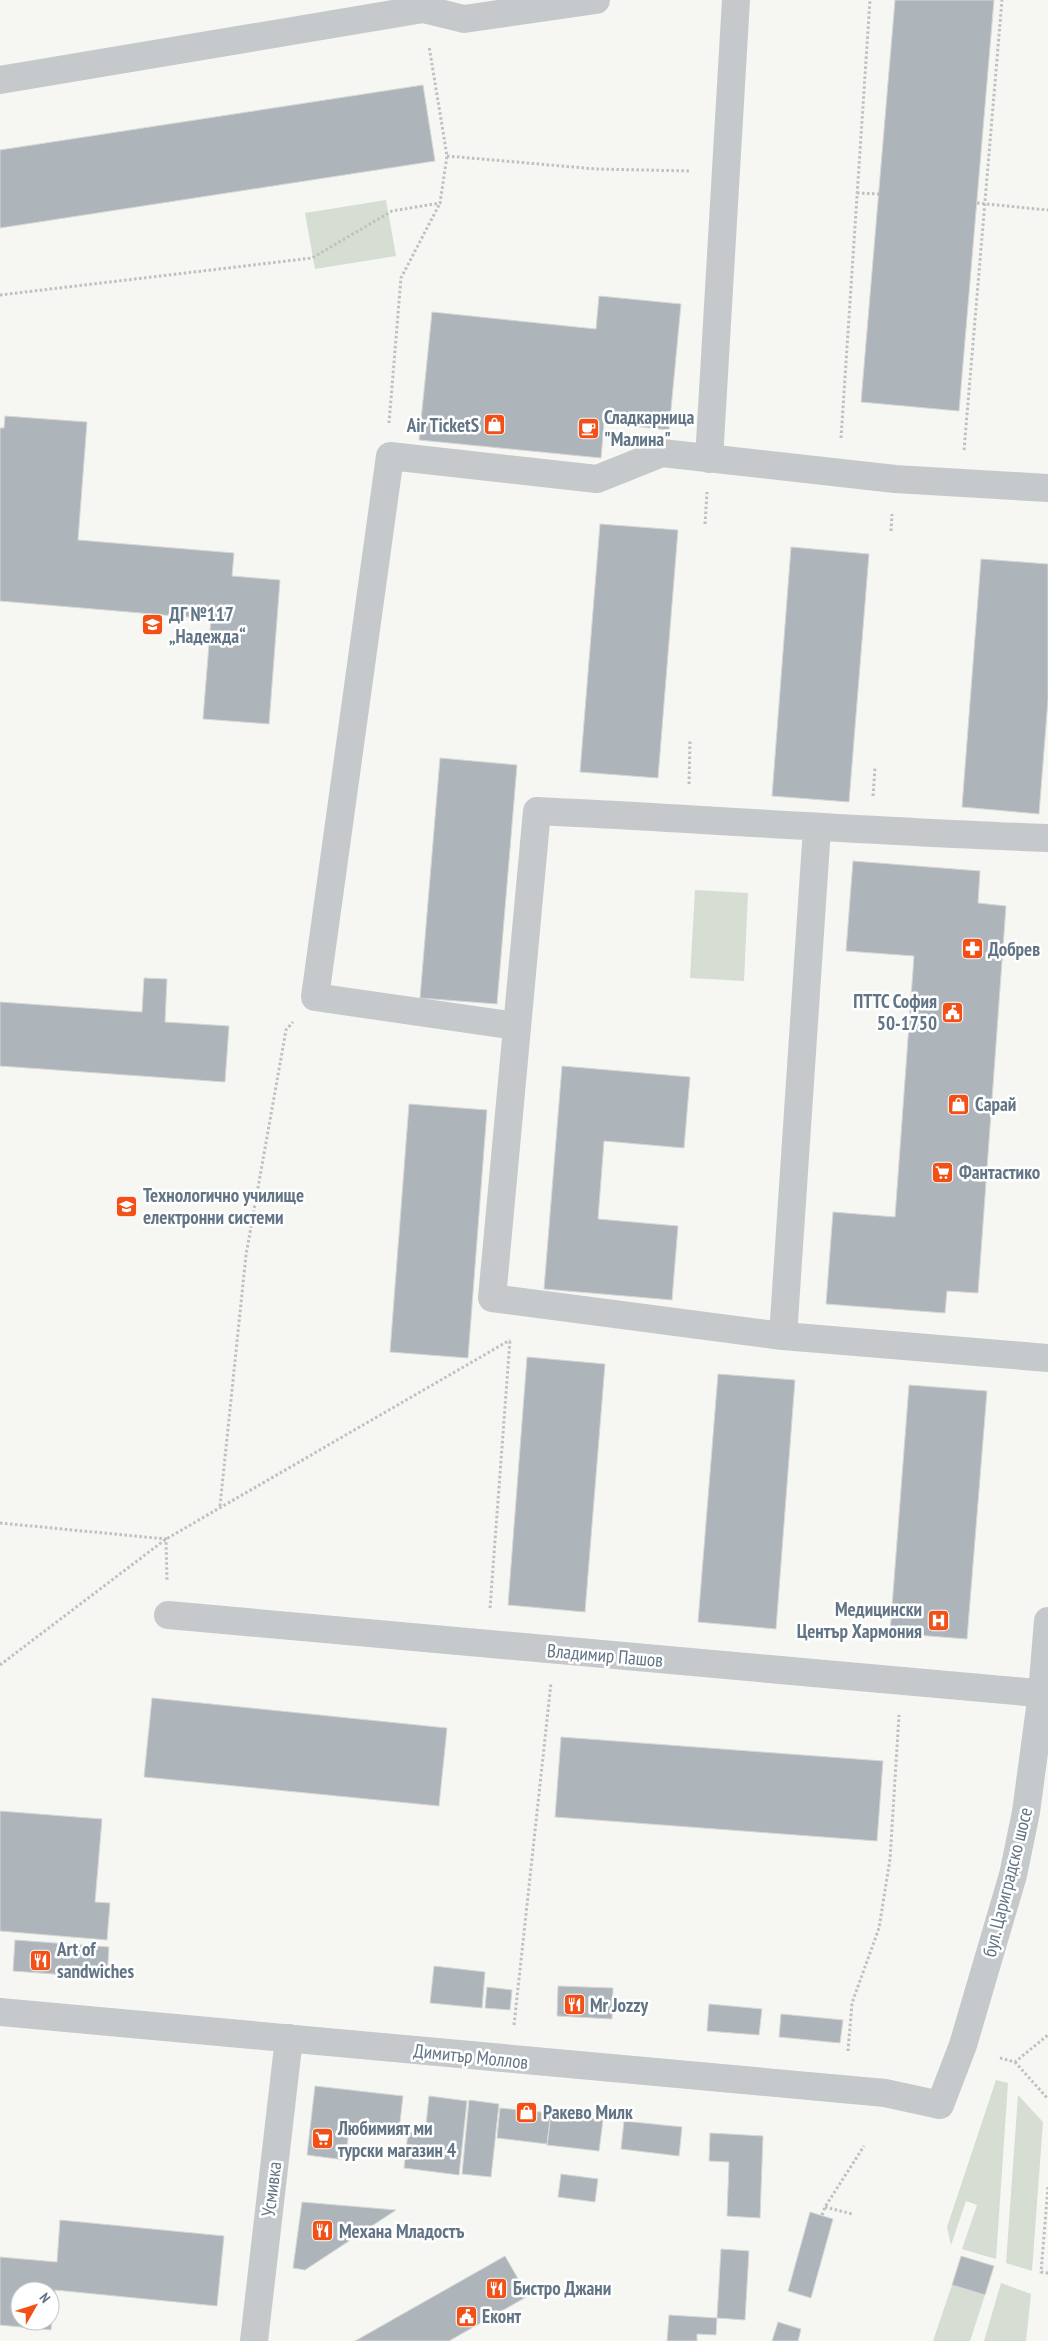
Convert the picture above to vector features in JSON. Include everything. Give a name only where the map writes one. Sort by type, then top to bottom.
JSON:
[{"type":"street","points":[[0,80],[423,9],[464,20],[596,0]]},
{"type":"street","points":[[709,459],[724,171],[736,0],[716,0]]},
{"type":"street","points":[[516,1026],[315,997],[390,456],[597,478],[662,453],[839,472],[962,483],[1048,488]]},
{"type":"street","points":[[1048,838],[818,828],[738,821],[537,811],[516,1026],[503,1299],[783,1336],[1048,1358]]},
{"type":"street","points":[[783,1336],[818,828]]},
{"type":"street","name":"Владимир Пашов","points":[[168,1615],[1045,1693]]},
{"type":"street","name":"бул. Цариградско шосе","points":[[940,2105],[963,2045],[1013,1875],[1026,1812],[1045,1693],[1048,1621]]},
{"type":"street","name":"Димитър Моллов","points":[[0,2012],[885,2093],[940,2105]]},
{"type":"street","name":"Усмивка","points":[[254,2341],[289,2038]]},
{"type":"path","points":[[839,472],[870,0]]},
{"type":"path","points":[[962,483],[1002,0]]},
{"type":"path","points":[[390,456],[389,427],[401,278],[440,203],[447,156],[423,9]]},
{"type":"path","points":[[447,156],[596,169],[724,171]]},
{"type":"path","points":[[857,193],[879,194]]},
{"type":"path","points":[[0,295],[312,258],[392,211],[440,203]]},
{"type":"path","points":[[976,203],[1048,210]]},
{"type":"path","points":[[689,757],[690,740]]},
{"type":"path","points":[[874,781],[875,767]]},
{"type":"path","points":[[220,1507],[246,1254],[286,1030],[315,997]]},
{"type":"path","points":[[487,1644],[510,1340],[503,1299]]},
{"type":"path","points":[[0,1665],[166,1538],[510,1340]]},
{"type":"path","points":[[0,1523],[166,1538]]},
{"type":"path","points":[[166,1538],[168,1615]]},
{"type":"path","points":[[510,2060],[555,1650]]},
{"type":"path","points":[[848,2051],[852,2003],[879,1928],[890,1859],[901,1681]]},
{"type":"path","points":[[1015,2062],[1048,2035]]},
{"type":"path","points":[[1000,2058],[1015,2062],[1048,2099]]},
{"type":"path","points":[[822,2215],[825,2207],[864,2146]]},
{"type":"path","points":[[1048,2187],[1042,2272],[1048,2273]]},
{"type":"path","points":[[825,2207],[852,2214]]},
{"type":"shaded area","points":[[386,200],[396,256],[315,269],[305,213]]},
{"type":"shaded area","points":[[695,890],[748,893],[744,981],[690,978]]},
{"type":"shaded area","points":[[996,2080],[1008,2083],[996,2259],[962,2249],[977,2205],[966,2201],[951,2245],[947,2227]]},
{"type":"shaded area","points":[[1018,2095],[1043,2122],[1032,2271],[1006,2263]]},
{"type":"shaded area","points":[[1001,2283],[1031,2294],[1026,2341],[984,2341]]},
{"type":"shaded area","points":[[952,2285],[985,2295],[970,2341],[933,2341]]},
{"type":"building","points":[[895,0],[994,0],[959,411],[861,402]]},
{"type":"building","points":[[423,85],[435,161],[0,228],[0,150]]},
{"type":"building","points":[[599,296],[681,304],[669,430],[604,423],[601,458],[419,440],[432,312],[596,329]]},
{"type":"building","points":[[5,416],[87,422],[78,540],[234,553],[232,576],[280,580],[269,724],[203,719],[211,619],[0,601],[0,428],[4,428]]},
{"type":"building","points":[[600,524],[678,530],[658,778],[580,772]]},
{"type":"building","points":[[791,547],[869,554],[849,802],[772,796]]},
{"type":"building","points":[[981,559],[1048,564],[1048,700],[1039,814],[962,807]]},
{"type":"building","points":[[440,758],[517,765],[497,1004],[420,998]]},
{"type":"building","points":[[853,861],[980,871],[978,903],[1006,906],[978,1293],[947,1291],[945,1313],[826,1304],[833,1212],[895,1217],[914,956],[846,951]]},
{"type":"building","points":[[144,978],[167,979],[165,1022],[229,1026],[225,1082],[0,1066],[0,1002],[142,1012]]},
{"type":"building","points":[[562,1066],[690,1077],[684,1148],[604,1141],[598,1219],[678,1226],[672,1300],[544,1289]]},
{"type":"building","points":[[409,1104],[487,1110],[468,1358],[390,1352]]},
{"type":"building","points":[[527,1357],[605,1364],[585,1612],[508,1605]]},
{"type":"building","points":[[718,1374],[795,1380],[776,1629],[698,1622]]},
{"type":"building","points":[[909,1385],[987,1391],[967,1639],[890,1633]]},
{"type":"building","points":[[152,1698],[447,1728],[439,1806],[144,1777]]},
{"type":"building","points":[[561,1737],[883,1761],[877,1841],[555,1817]]},
{"type":"building","points":[[0,1811],[102,1819],[95,1902],[110,1903],[107,1940],[0,1931]]},
{"type":"building","points":[[15,1940],[109,1947],[107,1978],[13,1971]]},
{"type":"building","points":[[434,1966],[485,1972],[482,2008],[430,2003]]},
{"type":"building","points":[[558,1986],[613,1988],[612,2019],[557,2016]]},
{"type":"building","points":[[487,1987],[512,1990],[510,2010],[485,2008]]},
{"type":"building","points":[[709,2004],[762,2009],[759,2035],[707,2031]]},
{"type":"building","points":[[781,2014],[843,2020],[840,2043],[779,2037]]},
{"type":"building","points":[[315,2086],[403,2096],[399,2130],[350,2124],[345,2160],[307,2155]]},
{"type":"building","points":[[429,2096],[467,2101],[459,2175],[404,2168],[408,2132],[425,2134]]},
{"type":"building","points":[[469,2100],[499,2104],[491,2177],[462,2174]]},
{"type":"building","points":[[500,2108],[551,2113],[547,2144],[497,2138]]},
{"type":"building","points":[[551,2113],[603,2120],[599,2151],[547,2145]]},
{"type":"building","points":[[624,2121],[682,2127],[679,2156],[621,2149]]},
{"type":"building","points":[[710,2133],[763,2136],[760,2218],[727,2216],[729,2162],[709,2161]]},
{"type":"building","points":[[561,2174],[598,2179],[595,2202],[558,2197]]},
{"type":"building","points":[[302,2202],[396,2210],[305,2270],[293,2268]]},
{"type":"building","points":[[810,2212],[833,2219],[811,2298],[788,2291]]},
{"type":"building","points":[[60,2220],[224,2236],[217,2306],[60,2290],[60,2281],[10,2281],[10,2326],[0,2325],[0,2257],[57,2262]]},
{"type":"building","points":[[721,2249],[749,2251],[745,2320],[717,2318]]},
{"type":"building","points":[[505,2256],[528,2296],[449,2341],[355,2341]]},
{"type":"building","points":[[961,2256],[994,2266],[985,2295],[952,2285]]},
{"type":"building","points":[[669,2315],[717,2318],[716,2335],[697,2334],[697,2341],[667,2341]]},
{"type":"building","points":[[778,2322],[801,2329],[798,2341],[772,2341]]},
{"type":"place","name":"Air TicketS","points":[[495,425]]},
{"type":"place","name":"Сладкарница \"Малина\"","points":[[588,428]]},
{"type":"place","name":"ДГ №117 „Надежда“","points":[[153,625]]},
{"type":"place","name":"Добрев","points":[[972,949]]},
{"type":"place","name":"ПТТС София 50-1750","points":[[953,1012]]},
{"type":"place","name":"Сарай","points":[[959,1104]]},
{"type":"place","name":"Фантастико","points":[[943,1172]]},
{"type":"place","name":"Технологично училище електронни системи","points":[[127,1206]]},
{"type":"place","name":"Медицински Център Хармония","points":[[938,1620]]},
{"type":"place","name":"Art of sandwiches","points":[[41,1960]]},
{"type":"place","name":"Mr Jozzy","points":[[574,2005]]},
{"type":"place","name":"Ракево Милк","points":[[527,2112]]},
{"type":"place","name":"Любимият ми турски магазин 4","points":[[322,2139]]},
{"type":"place","name":"Механа Младостъ","points":[[323,2231]]},
{"type":"place","name":"Бистро Джани","points":[[497,2288]]},
{"type":"place","name":"Еконт","points":[[466,2316]]}]
